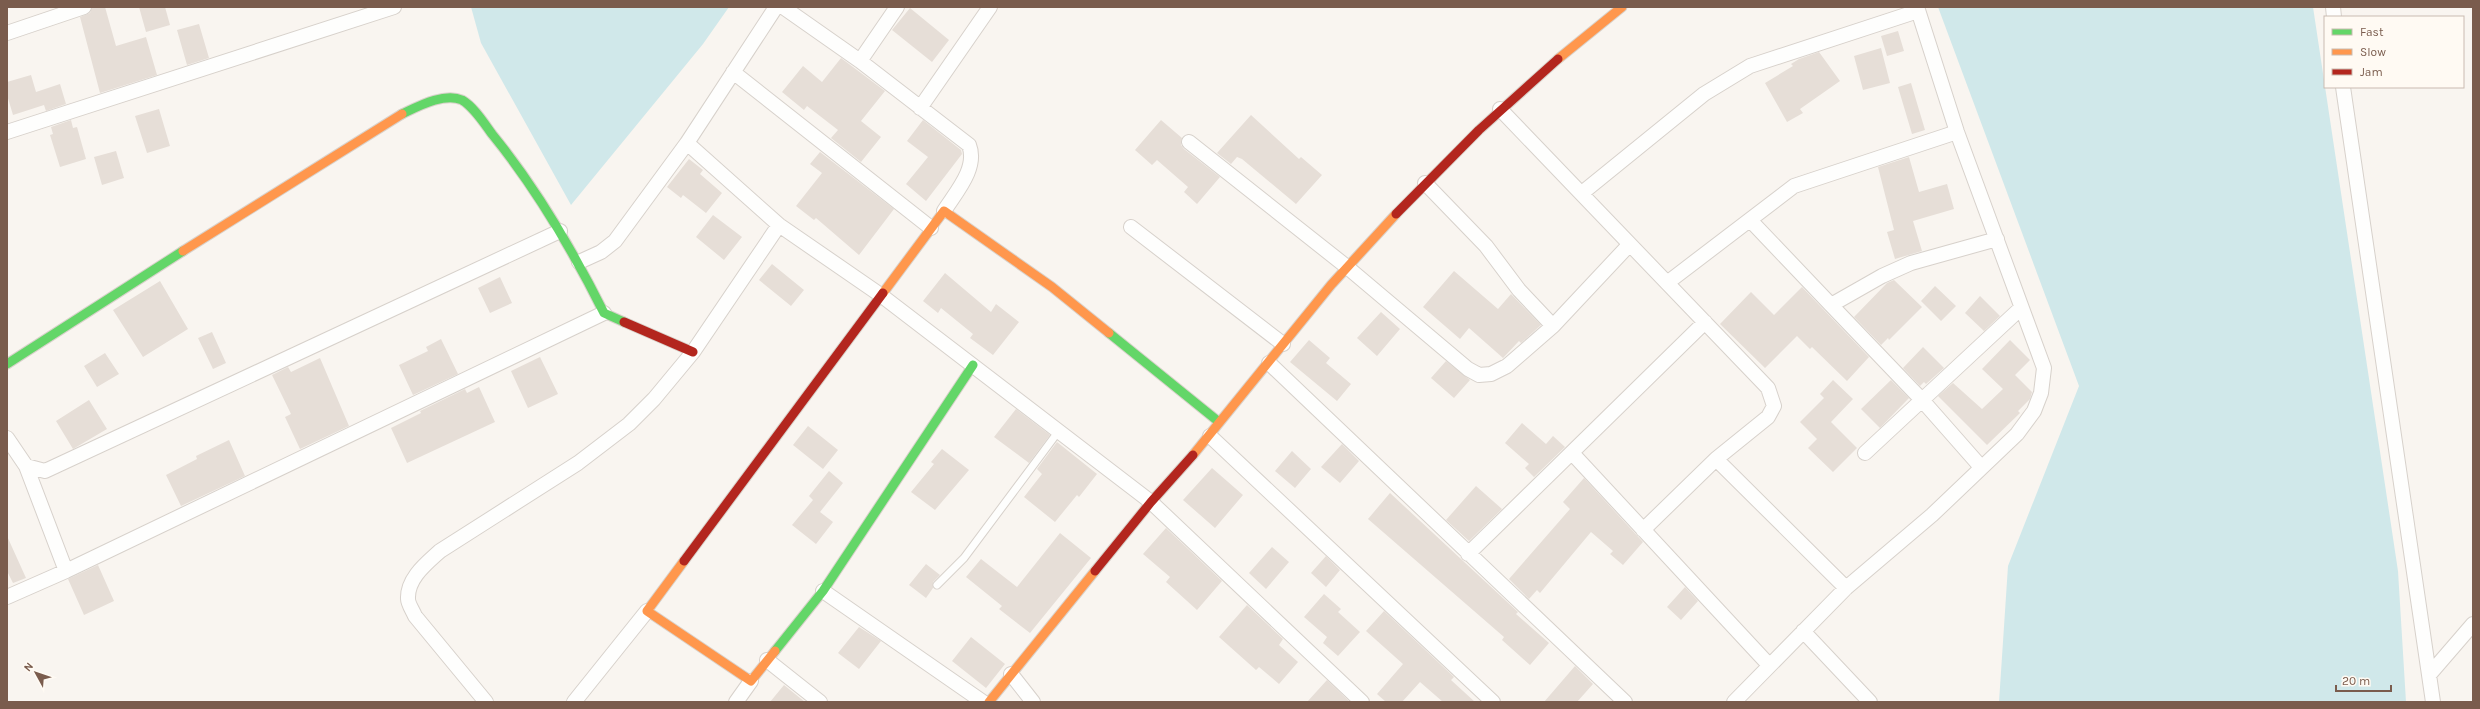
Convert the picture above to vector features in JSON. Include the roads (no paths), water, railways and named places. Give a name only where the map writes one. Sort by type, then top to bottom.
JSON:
[{"type":"street","points":[[7,33],[84,7]]},
{"type":"street","points":[[7,132],[394,7]]},
{"type":"street","points":[[579,262],[601,252],[614,241],[687,143],[776,7]]},
{"type":"street","points":[[574,702],[647,611],[804,397],[882,296],[944,211],[970,169],[973,155],[969,144],[860,61],[783,7]]},
{"type":"street","points":[[860,61],[897,7]]},
{"type":"street","points":[[920,108],[990,7]]},
{"type":"street","points":[[989,702],[1152,502],[1210,436],[1219,422],[1269,364],[1282,344],[1347,267],[1425,183],[1500,109],[1584,36],[1622,7]]},
{"type":"street","points":[[1582,193],[1704,94],[1750,66],[1917,9],[1957,132],[2044,368],[2041,394],[2034,411],[2017,434],[1932,515],[1846,588],[1769,665],[1740,700]]},
{"type":"street","points":[[734,72],[931,228]]},
{"type":"street","points":[[2343,88],[2433,702]]},
{"type":"street","points":[[7,364],[257,202],[396,117],[434,99],[461,100],[474,111],[525,174],[579,262],[604,313],[692,352]]},
{"type":"street","points":[[1500,109],[1768,388],[1774,399],[1774,406],[1768,417],[1716,459],[1643,530]]},
{"type":"street","points":[[1667,283],[1794,186],[1957,132]]},
{"type":"street","points":[[1188,142],[1347,267],[1468,369],[1479,375],[1491,374],[1507,366],[1553,326],[1629,245]]},
{"type":"street","points":[[687,143],[779,225],[882,296],[973,364],[1058,432],[1152,502],[1362,702]]},
{"type":"street","points":[[1425,183],[1486,246],[1519,290],[1553,326]]},
{"type":"street","points":[[944,211],[1052,287],[1219,422]]},
{"type":"street","points":[[1750,220],[1922,400],[1981,467]]},
{"type":"street","points":[[480,700],[415,616],[408,600],[411,583],[421,569],[440,550],[578,463],[629,424],[654,399],[692,352],[779,225]]},
{"type":"street","points":[[1131,226],[1282,344]]},
{"type":"street","points":[[26,466],[45,471],[560,231]]},
{"type":"street","points":[[1831,305],[1882,276],[1911,263],[1997,239]]},
{"type":"street","points":[[1865,453],[2021,308]]},
{"type":"street","points":[[7,597],[66,571],[604,313]]},
{"type":"street","points":[[1468,554],[1705,322]]},
{"type":"street","points":[[736,702],[767,660],[824,591],[973,364]]},
{"type":"street","points":[[1269,364],[1624,702]]},
{"type":"street","points":[[1210,436],[1493,702]]},
{"type":"street","points":[[7,438],[26,466],[66,571]]},
{"type":"street","points":[[1572,453],[1769,665]]},
{"type":"street","points":[[1716,459],[1846,588]]},
{"type":"street","points":[[824,591],[983,702]]},
{"type":"street","points":[[647,611],[751,681]]},
{"type":"street","points":[[2429,675],[2473,624]]},
{"type":"street","points":[[1803,631],[1870,702]]},
{"type":"street","points":[[767,660],[820,702]]},
{"type":"street","points":[[1011,674],[1033,702]]},
{"type":"lane","points":[[937,585],[964,558],[1058,432]]},
{"type":"water","points":[[471,7],[729,7],[703,44],[571,205],[481,43]]},
{"type":"water","points":[[1938,7],[2313,7],[2398,571],[2406,702],[1999,702],[2008,566],[2079,386]]}]
